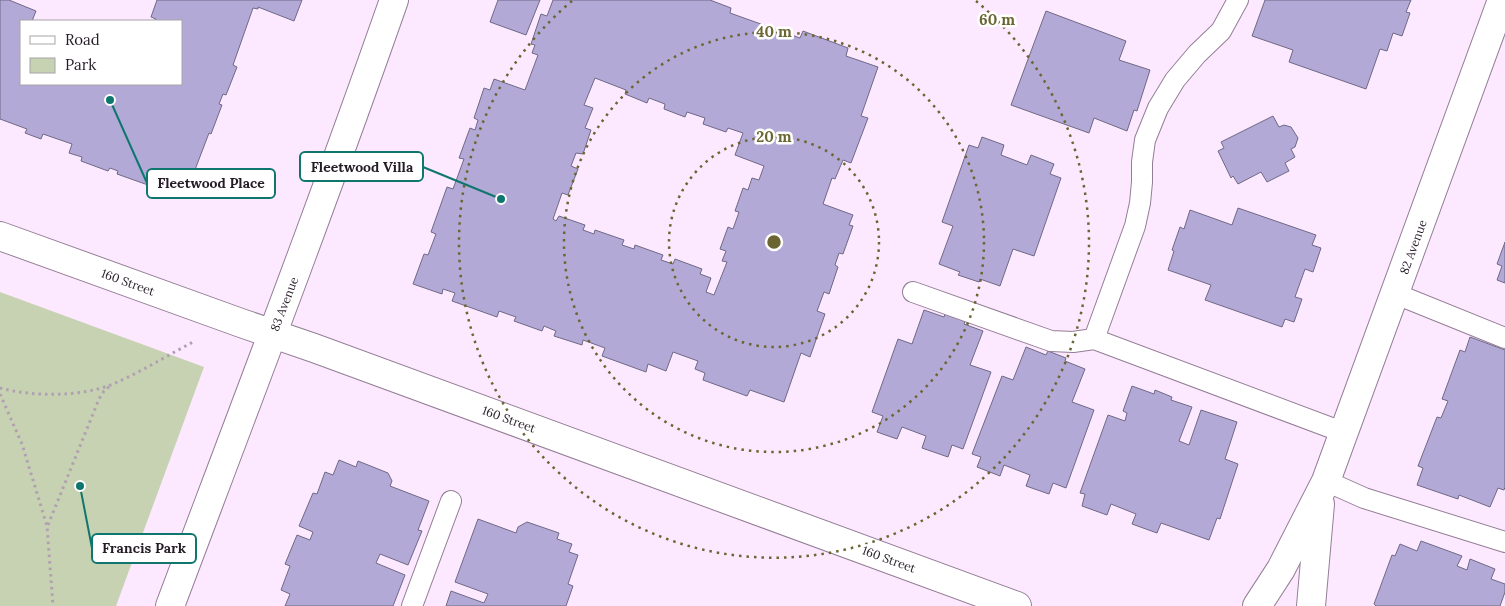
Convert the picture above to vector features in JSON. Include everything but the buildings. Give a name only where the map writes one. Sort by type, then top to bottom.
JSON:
[{"type":"street","name":"83 Avenue","points":[[170,606],[356,110],[394,0]]},
{"type":"street","name":"82 Avenue","points":[[1257,606],[1281,569],[1324,487],[1502,0]]},
{"type":"street","name":"160 Street","points":[[0,236],[1017,606]]},
{"type":"street","name":"82 Avenue","points":[[1311,606],[1324,487]]},
{"type":"lane","points":[[1094,339],[1135,226],[1140,204],[1145,140],[1158,108],[1175,80],[1220,31],[1238,0]]},
{"type":"lane","points":[[913,292],[1050,341],[1073,342],[1094,339],[1345,433]]},
{"type":"lane","points":[[1396,294],[1505,338]]},
{"type":"lane","points":[[1324,487],[1505,542]]},
{"type":"lane","points":[[412,606],[451,501]]},
{"type":"path","points":[[0,388],[17,393],[55,394],[93,390],[112,384],[195,341]]},
{"type":"path","points":[[47,526],[99,399],[112,384]]},
{"type":"path","points":[[0,394],[22,444],[47,526],[53,606]]},
{"type":"green space","points":[[0,292],[204,367],[116,606],[0,606]]},
{"type":"place","name":"Fleetwood Place","points":[[110,100]]},
{"type":"place","name":"Fleetwood Villa","points":[[501,199]]},
{"type":"place","name":"Francis Park","points":[[80,486]]}]
